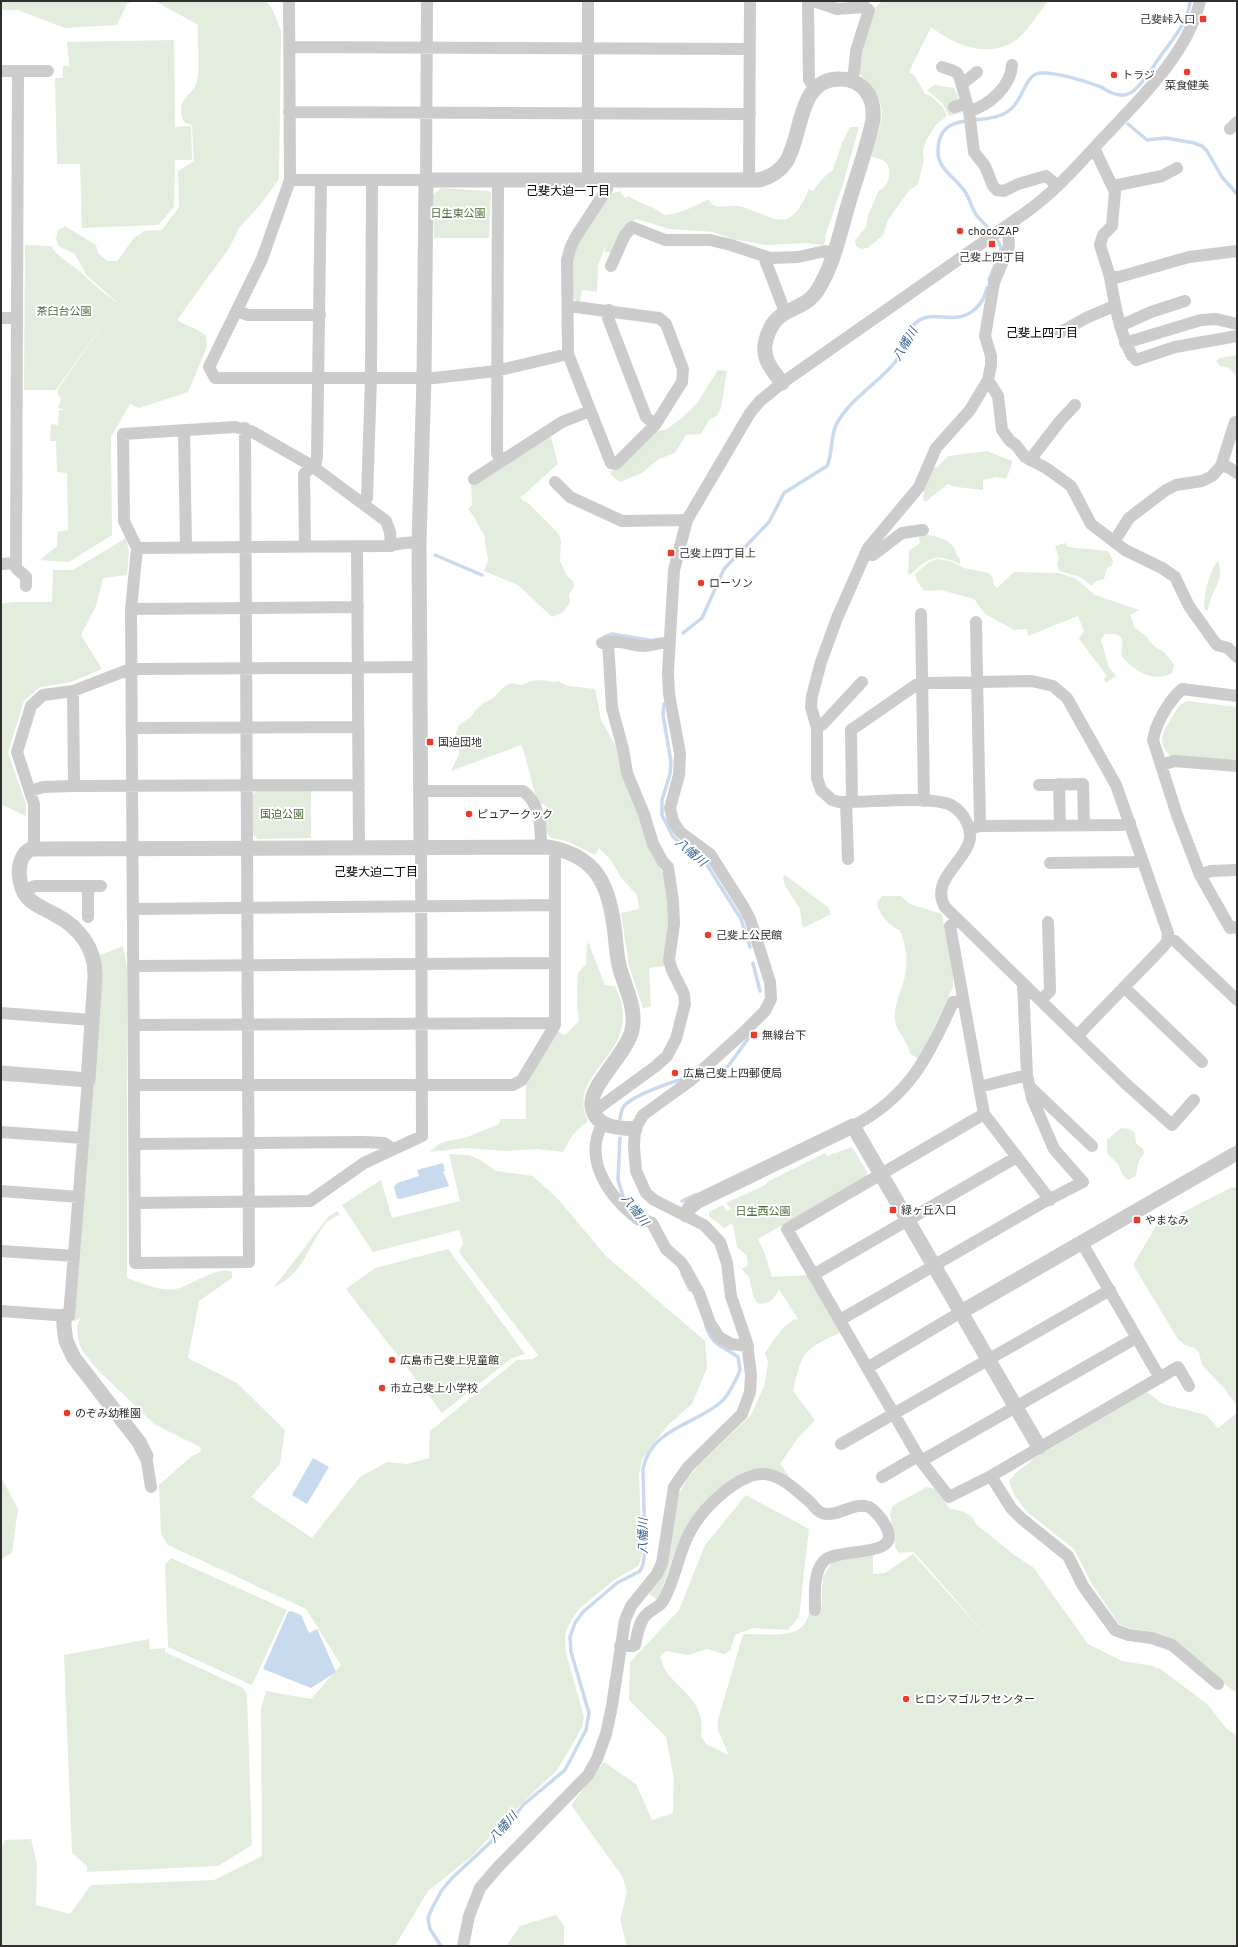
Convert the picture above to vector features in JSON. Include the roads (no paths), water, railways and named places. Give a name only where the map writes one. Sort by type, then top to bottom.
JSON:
[{"type":"street","points":[[289,1],[290,180],[262,259],[209,368],[215,378],[424,378],[496,371],[568,354]]},
{"type":"street","points":[[135,1203],[310,1201],[364,1163],[422,1136],[419,542],[424,378],[427,1]]},
{"type":"street","points":[[588,1],[588,180]]},
{"type":"street","points":[[749,181],[750,1]]},
{"type":"street","points":[[815,88],[809,80],[808,4],[813,1],[837,9],[865,7],[869,10],[856,51],[854,72],[851,81]]},
{"type":"street","points":[[463,1946],[469,1916],[480,1888],[498,1867],[588,1774],[597,1759],[606,1734],[612,1706],[625,1620],[631,1606],[653,1580],[660,1568],[664,1555],[671,1494],[677,1481],[688,1467],[736,1422],[745,1408],[750,1392],[751,1375],[748,1346],[731,1296],[727,1263],[720,1242],[704,1226],[686,1215],[654,1200],[642,1188],[635,1166],[635,1129],[647,1111],[690,1081],[765,1011],[769,1006],[771,990],[761,951],[750,919],[743,906],[710,854],[680,832],[673,821],[670,808],[679,775],[680,753],[668,685],[669,643],[674,570],[687,520],[750,412],[760,401],[782,383],[1043,200],[1153,85],[1182,43],[1197,16],[1200,1]]},
{"type":"street","points":[[289,47],[750,49]]},
{"type":"street","points":[[954,107],[968,113],[991,101],[1008,79],[1012,64]]},
{"type":"street","points":[[942,67],[957,73],[962,84],[974,152],[986,166],[990,182],[997,190],[1004,191],[1018,184],[1046,176],[1058,186]]},
{"type":"street","points":[[1,71],[48,72]]},
{"type":"street","points":[[18,71],[16,568],[26,577],[26,586]]},
{"type":"street","points":[[962,84],[977,72]]},
{"type":"street","points":[[290,180],[749,181],[766,178],[775,174],[784,165],[791,153],[806,102],[815,88],[825,81],[834,79],[851,81],[866,92],[872,103],[874,116],[834,253],[816,294],[785,312],[771,325],[763,350],[765,360],[782,383]]},
{"type":"street","points":[[289,112],[750,114]]},
{"type":"street","points":[[1094,148],[1113,186],[1115,198],[1112,226],[1103,235],[1100,245],[1110,277],[1114,306],[1125,343],[1134,358],[1175,347],[1237,336]]},
{"type":"street","points":[[1113,186],[1162,176],[1177,168]]},
{"type":"street","points":[[305,547],[304,474],[316,462],[318,456],[321,180]]},
{"type":"street","points":[[363,504],[367,498],[371,378],[372,180]]},
{"type":"street","points":[[498,180],[496,371],[497,453],[501,461]]},
{"type":"street","points":[[568,306],[609,310],[659,318],[666,324],[683,369],[682,382],[655,425],[616,464],[611,463],[568,354],[568,306],[568,261],[570,248],[607,189],[607,181]]},
{"type":"street","points":[[1008,225],[1010,246],[994,283],[985,336],[991,356],[988,380],[970,410],[936,448],[919,488],[878,534],[865,554],[830,636],[814,687],[811,707],[817,728],[818,786],[832,800],[849,802],[924,801],[953,806],[975,828],[1122,824],[1130,822]]},
{"type":"street","points":[[611,266],[625,235],[632,227],[670,241],[710,240],[731,245],[764,257],[798,257],[825,251],[834,253]]},
{"type":"street","points":[[1110,277],[1119,277],[1189,258],[1237,251]]},
{"type":"street","points":[[764,257],[785,312]]},
{"type":"street","points":[[1120,326],[1151,312],[1185,301]]},
{"type":"street","points":[[1059,332],[1114,306]]},
{"type":"street","points":[[609,310],[608,318],[646,417],[655,425]]},
{"type":"street","points":[[237,311],[248,315],[320,315]]},
{"type":"street","points":[[1,318],[17,318]]},
{"type":"street","points":[[1125,343],[1201,320],[1216,319],[1237,324]]},
{"type":"street","points":[[988,380],[998,396],[1002,430],[1005,436],[1016,445],[1025,457],[1046,468],[1070,486],[1091,524],[1114,542],[1140,558],[1162,568],[1175,577],[1189,606],[1217,645],[1228,648],[1237,657]]},
{"type":"street","points":[[1030,460],[1060,421],[1075,405]]},
{"type":"street","points":[[474,478],[562,422],[590,410]]},
{"type":"street","points":[[1114,542],[1129,518],[1148,502],[1171,487],[1190,484],[1212,476],[1221,466],[1235,422]]},
{"type":"street","points":[[244,428],[249,1025],[249,1262],[135,1263],[134,786],[131,609],[137,548],[124,521],[123,434],[235,427],[244,428],[312,466],[388,524],[391,546]]},
{"type":"street","points":[[184,431],[186,548]]},
{"type":"street","points":[[1221,466],[1228,467],[1237,473]]},
{"type":"street","points":[[555,482],[570,497],[622,521],[687,520]]},
{"type":"street","points":[[865,554],[873,555],[902,533],[923,530]]},
{"type":"street","points":[[137,548],[357,547],[391,546],[419,542]]},
{"type":"street","points":[[357,547],[359,847]]},
{"type":"street","points":[[1,564],[16,563]]},
{"type":"street","points":[[131,609],[358,607]]},
{"type":"street","points":[[921,614],[924,801]]},
{"type":"street","points":[[976,622],[978,682],[975,828],[969,844],[944,881],[941,890],[943,903],[958,920],[1125,1083],[1172,1125],[1184,1121],[1194,1100]]},
{"type":"street","points":[[593,1112],[656,1066],[667,1056],[676,1039],[685,1004],[684,994],[672,970],[670,960],[674,924],[673,901],[668,867],[663,862],[653,844],[644,814],[627,774],[623,749],[612,708],[605,643],[614,641],[645,646],[659,642],[669,643]]},
{"type":"street","points":[[34,849],[34,804],[17,752],[31,706],[43,695],[73,691],[124,671],[133,670],[420,667]]},
{"type":"street","points":[[817,728],[823,724],[862,682]]},
{"type":"street","points":[[848,859],[851,730],[916,685],[978,682],[1038,682],[1048,684],[1061,692],[1072,706],[1116,785],[1168,933],[1168,939],[1162,948],[1077,1036]]},
{"type":"street","points":[[1237,696],[1182,689],[1173,697],[1154,731],[1153,740],[1177,814],[1200,875],[1230,928],[1237,927]]},
{"type":"street","points":[[73,691],[74,786]]},
{"type":"street","points":[[133,728],[358,727]]},
{"type":"street","points":[[1162,765],[1174,762],[1237,766]]},
{"type":"street","points":[[1059,784],[1060,825]]},
{"type":"street","points":[[1039,785],[1083,784],[1084,825]]},
{"type":"street","points":[[30,791],[43,787],[74,786],[359,785]]},
{"type":"street","points":[[420,791],[523,791],[530,796],[540,819],[541,846]]},
{"type":"street","points":[[1,1311],[70,1316],[96,970],[91,951],[72,924],[30,900],[24,891],[20,880],[21,858],[27,851],[34,849],[133,848],[541,846],[558,849],[581,858],[589,863],[601,881],[611,910],[618,963],[633,1011],[631,1034],[624,1049],[595,1090],[591,1100],[593,1112],[598,1120],[603,1124],[635,1129]]},
{"type":"street","points":[[134,1085],[513,1085],[522,1080],[555,1023],[555,858],[558,849]]},
{"type":"street","points":[[1050,863],[1135,862],[1142,859]]},
{"type":"street","points":[[1200,875],[1211,871],[1237,870]]},
{"type":"street","points":[[24,891],[35,886],[101,886]]},
{"type":"street","points":[[88,886],[88,917]]},
{"type":"street","points":[[134,909],[555,906]]},
{"type":"street","points":[[958,920],[950,926],[984,1114],[1050,1200]]},
{"type":"street","points":[[1041,1000],[1050,991],[1048,922]]},
{"type":"street","points":[[1168,939],[1175,941],[1237,1000]]},
{"type":"street","points":[[134,966],[555,963]]},
{"type":"street","points":[[840,1320],[1083,1182],[1054,1149],[1027,1080],[1023,982]]},
{"type":"street","points":[[1124,988],[1202,1062]]},
{"type":"street","points":[[686,1215],[690,1207],[698,1201],[854,1126],[881,1110],[910,1082],[927,1055],[953,1002],[963,1000]]},
{"type":"street","points":[[1,1013],[92,1020]]},
{"type":"street","points":[[134,1025],[555,1023]]},
{"type":"street","points":[[1,1073],[88,1080]]},
{"type":"street","points":[[979,1087],[1027,1080]]},
{"type":"street","points":[[1027,1080],[1092,1146]]},
{"type":"street","points":[[984,1114],[787,1229],[919,1458],[949,1498],[991,1476],[1178,1367],[1189,1386]]},
{"type":"street","points":[[603,1124],[596,1140],[596,1160],[600,1176],[609,1190],[620,1202],[644,1221],[652,1223],[656,1228],[666,1249],[681,1262],[685,1268],[699,1293],[710,1323],[719,1337],[731,1344],[748,1346]]},
{"type":"street","points":[[854,1126],[1039,1447]]},
{"type":"street","points":[[1,1132],[83,1138]]},
{"type":"street","points":[[134,1144],[362,1142],[384,1143],[393,1149]]},
{"type":"street","points":[[867,1368],[1237,1153]]},
{"type":"street","points":[[813,1274],[1017,1157]]},
{"type":"street","points":[[1,1191],[79,1197]]},
{"type":"street","points":[[1082,1243],[1160,1378]]},
{"type":"street","points":[[1,1251],[74,1256]]},
{"type":"street","points":[[841,1444],[1110,1290]]},
{"type":"street","points":[[64,1316],[66,1341],[74,1358],[139,1442],[146,1456],[152,1487]]},
{"type":"street","points":[[882,1477],[1016,1407],[1136,1338]]},
{"type":"street","points":[[620,1646],[635,1645],[645,1616],[663,1601],[688,1536],[695,1524],[726,1490],[740,1480],[753,1475],[765,1474],[778,1478],[797,1491],[822,1513],[834,1513],[862,1505],[869,1507],[887,1528],[888,1537],[886,1542],[878,1549],[842,1552],[826,1558],[822,1562],[817,1577],[815,1610]]},
{"type":"street","points":[[991,1476],[1011,1508],[1022,1519],[1068,1556],[1083,1586],[1115,1630],[1129,1635],[1152,1638],[1172,1645],[1218,1684]]},
{"type":"water","points":[[443,1163],[445,1171],[443,1171],[449,1186],[400,1199],[397,1198],[394,1187],[397,1183],[419,1176],[417,1170]]},
{"type":"water","points":[[313,1458],[329,1467],[307,1504],[292,1495]]},
{"type":"water","points":[[291,1611],[301,1615],[309,1633],[317,1629],[336,1672],[311,1688],[263,1669],[288,1612]]},
{"type":"waterway","name":"八幡川","points":[[989,280],[1001,250],[1000,245],[992,232],[973,210],[965,192],[940,162],[938,150],[940,138],[945,129],[952,124],[992,118],[1009,111],[1015,105],[1030,79],[1034,75],[1040,73],[1062,75],[1101,87],[1118,95],[1125,95],[1132,92],[1144,79],[1180,29],[1187,15],[1190,1]]},
{"type":"waterway","points":[[1128,124],[1147,140],[1166,138],[1202,146],[1207,151],[1222,177],[1237,194]]},
{"type":"waterway","name":"八幡川","points":[[683,633],[702,618],[724,569],[769,522],[784,493],[827,466],[834,430],[842,415],[856,399],[881,377],[896,361],[910,329],[918,321],[925,318],[953,318],[968,314],[981,302],[987,288]]},
{"type":"waterway","points":[[435,555],[482,575]]},
{"type":"waterway","points":[[604,637],[612,634],[649,640]]},
{"type":"waterway","name":"八幡川","points":[[664,704],[663,715],[671,762],[670,774],[662,800],[662,815],[673,837],[707,865],[741,919],[750,947]]},
{"type":"waterway","name":"八幡川","points":[[753,963],[760,991]]},
{"type":"waterway","name":"八幡川","points":[[704,1074],[724,1069],[729,1065],[750,1036]]},
{"type":"waterway","name":"八幡川","points":[[620,1119],[623,1108],[630,1101],[654,1089],[686,1078]]},
{"type":"waterway","name":"八幡川","points":[[620,1138],[618,1180],[624,1199]]},
{"type":"waterway","points":[[682,1201],[695,1195]]},
{"type":"waterway","name":"八幡川","points":[[682,1274],[690,1290]]},
{"type":"waterway","name":"八幡川","points":[[441,1946],[430,1929],[428,1918],[442,1890],[452,1878],[506,1828],[523,1805],[565,1770],[586,1730],[589,1713],[571,1652],[570,1637],[575,1623],[583,1612],[617,1583],[640,1571],[643,1565],[645,1551],[643,1469],[648,1455],[655,1444],[664,1436],[711,1410],[721,1402],[729,1392],[739,1373],[740,1368],[738,1357],[715,1342],[706,1326]]},
{"type":"place","name":"己斐峠入口","points":[[1203,19]]},
{"type":"place","name":"菜食健美","points":[[1187,72]]},
{"type":"place","name":"トラジ","points":[[1114,75]]},
{"type":"place","name":"chocoZAP","points":[[960,231]]},
{"type":"place","name":"己斐上四丁目","points":[[992,244]]},
{"type":"place","name":"己斐上四丁目上","points":[[671,553]]},
{"type":"place","name":"ローソン","points":[[701,583]]},
{"type":"place","name":"国迫団地","points":[[430,742]]},
{"type":"place","name":"ピュアークック","points":[[469,814]]},
{"type":"place","name":"己斐上公民館","points":[[708,935]]},
{"type":"place","name":"無線台下","points":[[754,1035]]},
{"type":"place","name":"広島己斐上四郵便局","points":[[675,1073]]},
{"type":"place","name":"緑ヶ丘入口","points":[[893,1210]]},
{"type":"place","name":"やまなみ","points":[[1137,1220]]},
{"type":"place","name":"広島市己斐上児童館","points":[[392,1360]]},
{"type":"place","name":"市立己斐上小学校","points":[[382,1388]]},
{"type":"place","name":"のぞみ幼稚園","points":[[67,1413]]},
{"type":"place","name":"ヒロシマゴルフセンター","points":[[906,1699]]},
{"type":"district","name":"己斐大迫一丁目","points":[[568,191]]},
{"type":"district","name":"己斐上四丁目","points":[[1042,333]]},
{"type":"district","name":"己斐大迫二丁目","points":[[376,872]]},
{"type":"park label","name":"日生東公園","points":[[458,213]]},
{"type":"park label","name":"茶臼台公園","points":[[64,311]]},
{"type":"park label","name":"国迫公園","points":[[282,814]]},
{"type":"park label","name":"日生西公園","points":[[763,1211]]}]
